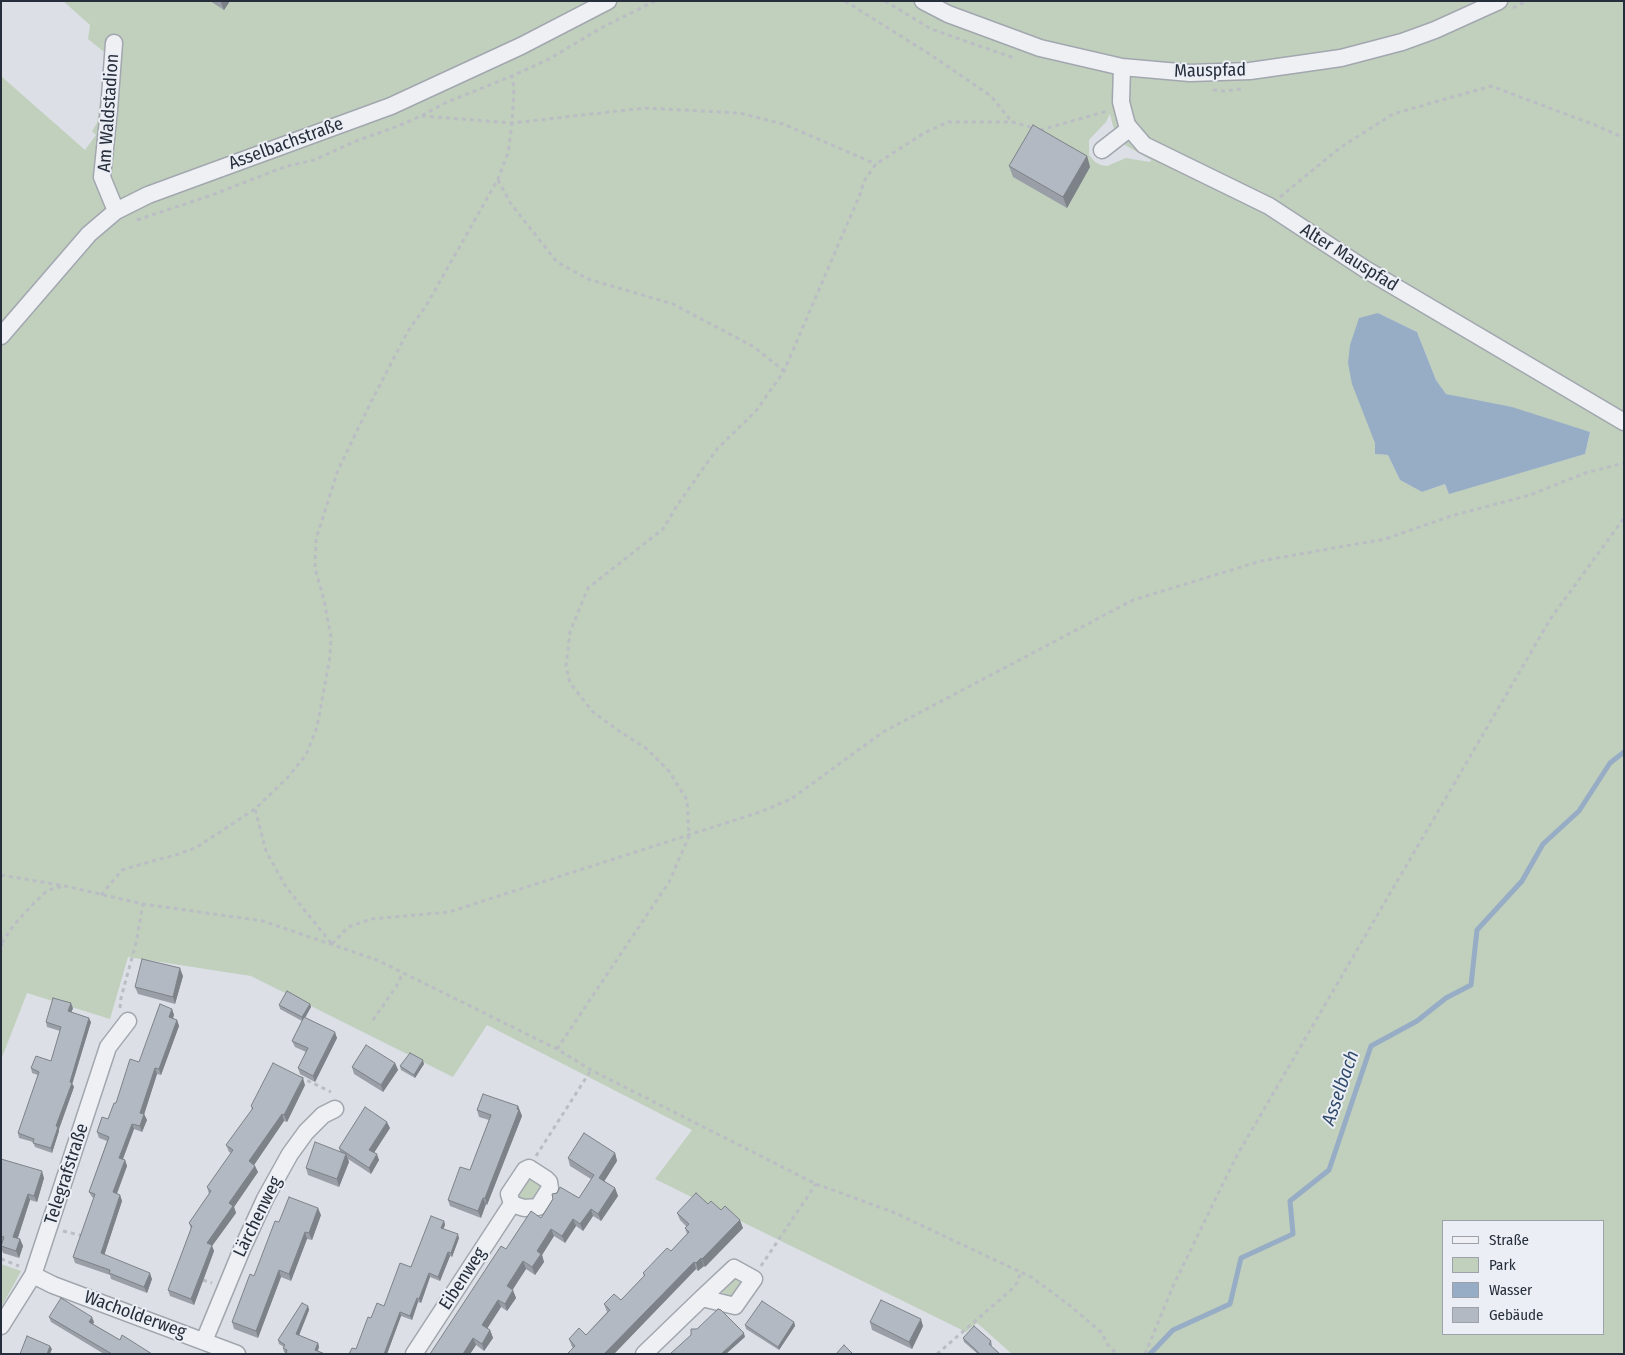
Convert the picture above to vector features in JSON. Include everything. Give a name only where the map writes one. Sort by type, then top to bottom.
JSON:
[{"type":"street","name":"Asselbachstraße","points":[[1,336],[89,234],[116,211],[148,195],[390,106],[521,46],[608,1]]},
{"type":"street","name":"Mauspfad","points":[[923,1],[948,14],[1040,48],[1081,59],[1122,67],[1174,72],[1221,73],[1310,64],[1368,52],[1435,30],[1498,1]]},
{"type":"street","name":"Am Waldstadion","points":[[114,43],[102,177],[116,211]]},
{"type":"street","name":"Alter Mauspfad","points":[[1122,67],[1122,108],[1129,129],[1144,145],[1269,206],[1365,269],[1624,422]]},
{"type":"street","points":[[1102,150],[1129,129]]},
{"type":"street","name":"Telegrafstraße","points":[[1,1326],[33,1275],[108,1047],[128,1021]]},
{"type":"street","name":"Lärchenweg","points":[[204,1341],[265,1199],[306,1132],[323,1115],[335,1109]]},
{"type":"street","points":[[512,1204],[524,1208],[538,1207],[550,1188],[546,1178],[529,1168]]},
{"type":"street","name":"Eibenweg","points":[[414,1354],[512,1204],[509,1194],[525,1170],[529,1168]]},
{"type":"street","points":[[644,1354],[702,1298],[734,1268],[754,1279],[735,1306],[702,1298]]},
{"type":"street","name":"Wacholderweg","points":[[33,1275],[53,1285],[204,1341],[221,1351],[238,1354]]},
{"type":"path","points":[[130,222],[212,195],[284,167],[314,160],[356,141],[421,116],[452,100],[549,59],[600,28],[655,1]]},
{"type":"path","points":[[845,1],[931,55],[991,96],[1012,122]]},
{"type":"path","points":[[101,895],[122,870],[197,847],[254,809],[288,777],[306,755],[317,727],[330,657],[331,637],[324,600],[315,568],[316,539],[338,470],[371,402],[408,331],[426,306],[498,179],[508,153],[514,88],[512,76]]},
{"type":"path","points":[[1269,206],[1342,147],[1393,114],[1491,86],[1595,125],[1624,138]]},
{"type":"path","points":[[421,116],[512,123],[645,108],[739,114],[783,124],[876,164]]},
{"type":"path","points":[[557,1049],[669,882],[689,836],[686,800],[669,771],[647,748],[616,730],[593,712],[570,683],[566,666],[570,632],[588,588],[663,529],[717,448],[756,411],[784,371],[861,192],[864,180],[876,164],[924,133],[948,122],[1012,122],[1042,131],[1122,108]]},
{"type":"path","points":[[498,179],[511,204],[557,262],[588,279],[673,304],[754,347],[784,371]]},
{"type":"path","points":[[332,944],[348,927],[371,919],[449,912],[689,836],[760,812],[791,799],[883,732],[1133,600],[1261,561],[1385,539],[1451,516],[1530,495],[1585,473],[1624,463]]},
{"type":"path","points":[[1145,1354],[1174,1284],[1236,1157],[1551,618],[1624,518]]},
{"type":"path","points":[[254,809],[266,851],[286,887],[332,944]]},
{"type":"path","points":[[1,874],[143,904],[263,921],[377,960],[557,1049],[591,1070],[816,1184],[893,1212],[1031,1277],[1095,1326],[1101,1332],[1108,1345],[1117,1354]]},
{"type":"path","points":[[2,944],[13,926],[48,890],[65,886]]},
{"type":"path","points":[[121,998],[136,943],[143,904]]},
{"type":"path","points":[[1,935],[1,952]]},
{"type":"path","points":[[373,1020],[396,987],[403,973]]},
{"type":"path","points":[[529,1168],[591,1070]]},
{"type":"path","points":[[296,1075],[330,1092]]},
{"type":"path","points":[[750,1277],[760,1268],[816,1184]]},
{"type":"path","points":[[50,1227],[84,1236]]},
{"type":"path","points":[[937,1354],[1011,1290],[1018,1282],[1021,1272]]},
{"type":"green space","points":[[63,1],[1624,1],[1624,1354],[1012,1354],[977,1323],[966,1332],[655,1179],[692,1130],[487,1025],[453,1077],[251,976],[128,957],[110,1019],[27,993],[1,1060],[1,76],[85,150],[96,135],[92,131],[97,123],[100,101],[106,93],[109,56],[88,39],[90,25]],"holes":[[[1110,114],[1118,137],[1125,145],[1151,160],[1150,162],[1126,158],[1107,166],[1095,162],[1089,155],[1089,140],[1106,122]],[[1378,313],[1417,332],[1436,380],[1446,394],[1590,432],[1585,454],[1449,493],[1445,484],[1422,492],[1400,480],[1388,455],[1376,454]]]},
{"type":"green space","points":[[529,1178],[532,1178],[541,1185],[542,1189],[534,1200],[521,1200],[518,1193]]},
{"type":"green space","points":[[1,1264],[21,1271],[1,1308]]},
{"type":"green space","points":[[733,1278],[743,1286],[733,1297],[725,1295],[721,1291]]},
{"type":"water","points":[[1378,313],[1417,332],[1436,380],[1446,394],[1512,407],[1590,432],[1585,454],[1449,494],[1445,484],[1422,492],[1400,480],[1388,455],[1375,454],[1375,443],[1352,384],[1348,363],[1350,345],[1359,318]]},
{"type":"building","points":[[1033,125],[1087,156],[1063,197],[1009,166]]},
{"type":"building","points":[[142,959],[180,968],[173,997],[135,987]]},
{"type":"building","points":[[287,991],[310,1004],[302,1017],[279,1005]]},
{"type":"building","points":[[53,998],[71,1003],[68,1011],[89,1018],[70,1082],[72,1083],[56,1126],[58,1127],[51,1148],[33,1143],[34,1139],[18,1133],[39,1072],[31,1068],[36,1056],[51,1061],[61,1027],[46,1022]]},
{"type":"building","points":[[160,1004],[172,1009],[169,1017],[177,1020],[159,1069],[155,1068],[140,1113],[144,1114],[140,1126],[132,1124],[119,1158],[125,1160],[113,1192],[120,1195],[101,1253],[150,1273],[144,1287],[109,1273],[110,1270],[73,1257],[95,1194],[89,1192],[109,1137],[97,1132],[102,1117],[108,1119],[114,1103],[116,1103],[130,1059],[139,1062]]},
{"type":"building","points":[[304,1017],[335,1032],[313,1076],[298,1068],[308,1048],[292,1041]]},
{"type":"building","points":[[366,1045],[395,1063],[381,1085],[352,1067]]},
{"type":"building","points":[[410,1053],[423,1060],[414,1075],[400,1066]]},
{"type":"building","points":[[273,1063],[303,1078],[284,1115],[282,1114],[249,1161],[255,1166],[229,1203],[233,1206],[207,1243],[212,1245],[191,1299],[168,1290],[192,1226],[189,1223],[211,1191],[207,1187],[233,1150],[226,1145],[253,1108],[251,1106]]},
{"type":"building","points":[[483,1094],[518,1106],[517,1109],[519,1110],[485,1198],[483,1198],[478,1211],[448,1200],[460,1167],[470,1170],[491,1115],[477,1110]]},
{"type":"building","points":[[365,1107],[387,1122],[369,1150],[377,1154],[369,1168],[339,1148]]},
{"type":"building","points":[[584,1133],[615,1153],[599,1178],[615,1188],[598,1214],[591,1209],[580,1224],[573,1219],[562,1236],[551,1229],[537,1251],[541,1254],[532,1267],[523,1261],[507,1286],[513,1290],[505,1304],[498,1300],[482,1325],[490,1330],[482,1344],[473,1338],[463,1354],[430,1354],[501,1246],[506,1249],[531,1211],[541,1218],[553,1199],[552,1194],[557,1193],[560,1187],[579,1198],[594,1175],[568,1158]]},
{"type":"building","points":[[315,1142],[346,1154],[337,1179],[306,1168]]},
{"type":"building","points":[[1,1159],[42,1171],[34,1196],[28,1194],[13,1237],[20,1239],[16,1251],[1,1246],[4,1237],[1,1236]]},
{"type":"building","points":[[696,1193],[708,1204],[711,1201],[721,1210],[725,1206],[740,1220],[702,1259],[696,1263],[694,1262],[604,1354],[567,1354],[575,1346],[569,1339],[579,1328],[586,1335],[610,1310],[604,1304],[614,1294],[621,1300],[667,1248],[671,1251],[689,1232],[685,1228],[689,1224],[677,1213]]},
{"type":"building","points":[[289,1197],[318,1208],[309,1233],[305,1232],[289,1274],[279,1270],[256,1331],[232,1322],[250,1274],[254,1276],[275,1221],[279,1222]]},
{"type":"building","points":[[431,1216],[444,1221],[441,1228],[458,1234],[451,1253],[448,1252],[438,1277],[429,1273],[410,1316],[400,1312],[384,1354],[349,1354],[352,1348],[356,1349],[368,1317],[371,1318],[377,1303],[384,1306],[400,1263],[411,1267]]},
{"type":"building","points":[[61,1298],[92,1317],[89,1322],[120,1340],[122,1335],[152,1354],[112,1354],[49,1317]]},
{"type":"building","points":[[881,1300],[921,1319],[909,1342],[870,1322]]},
{"type":"building","points":[[762,1301],[794,1322],[778,1347],[745,1325]]},
{"type":"building","points":[[302,1303],[308,1306],[296,1334],[318,1343],[315,1350],[325,1354],[286,1353],[287,1350],[283,1348],[285,1345],[278,1340]]},
{"type":"building","points":[[718,1309],[744,1333],[721,1354],[670,1354],[691,1335],[691,1329],[697,1329]]},
{"type":"building","points":[[974,1326],[991,1341],[989,1344],[1000,1354],[980,1354],[963,1338]]},
{"type":"building","points":[[27,1336],[50,1346],[47,1354],[20,1354]]},
{"type":"building","points":[[844,1345],[853,1354],[836,1354]]},
{"type":"waterway","name":"Asselbach","points":[[1150,1354],[1173,1330],[1230,1304],[1241,1258],[1293,1234],[1290,1201],[1329,1170],[1371,1046],[1417,1021],[1446,998],[1471,985],[1477,930],[1522,881],[1543,844],[1579,811],[1610,763],[1624,752]]}]
